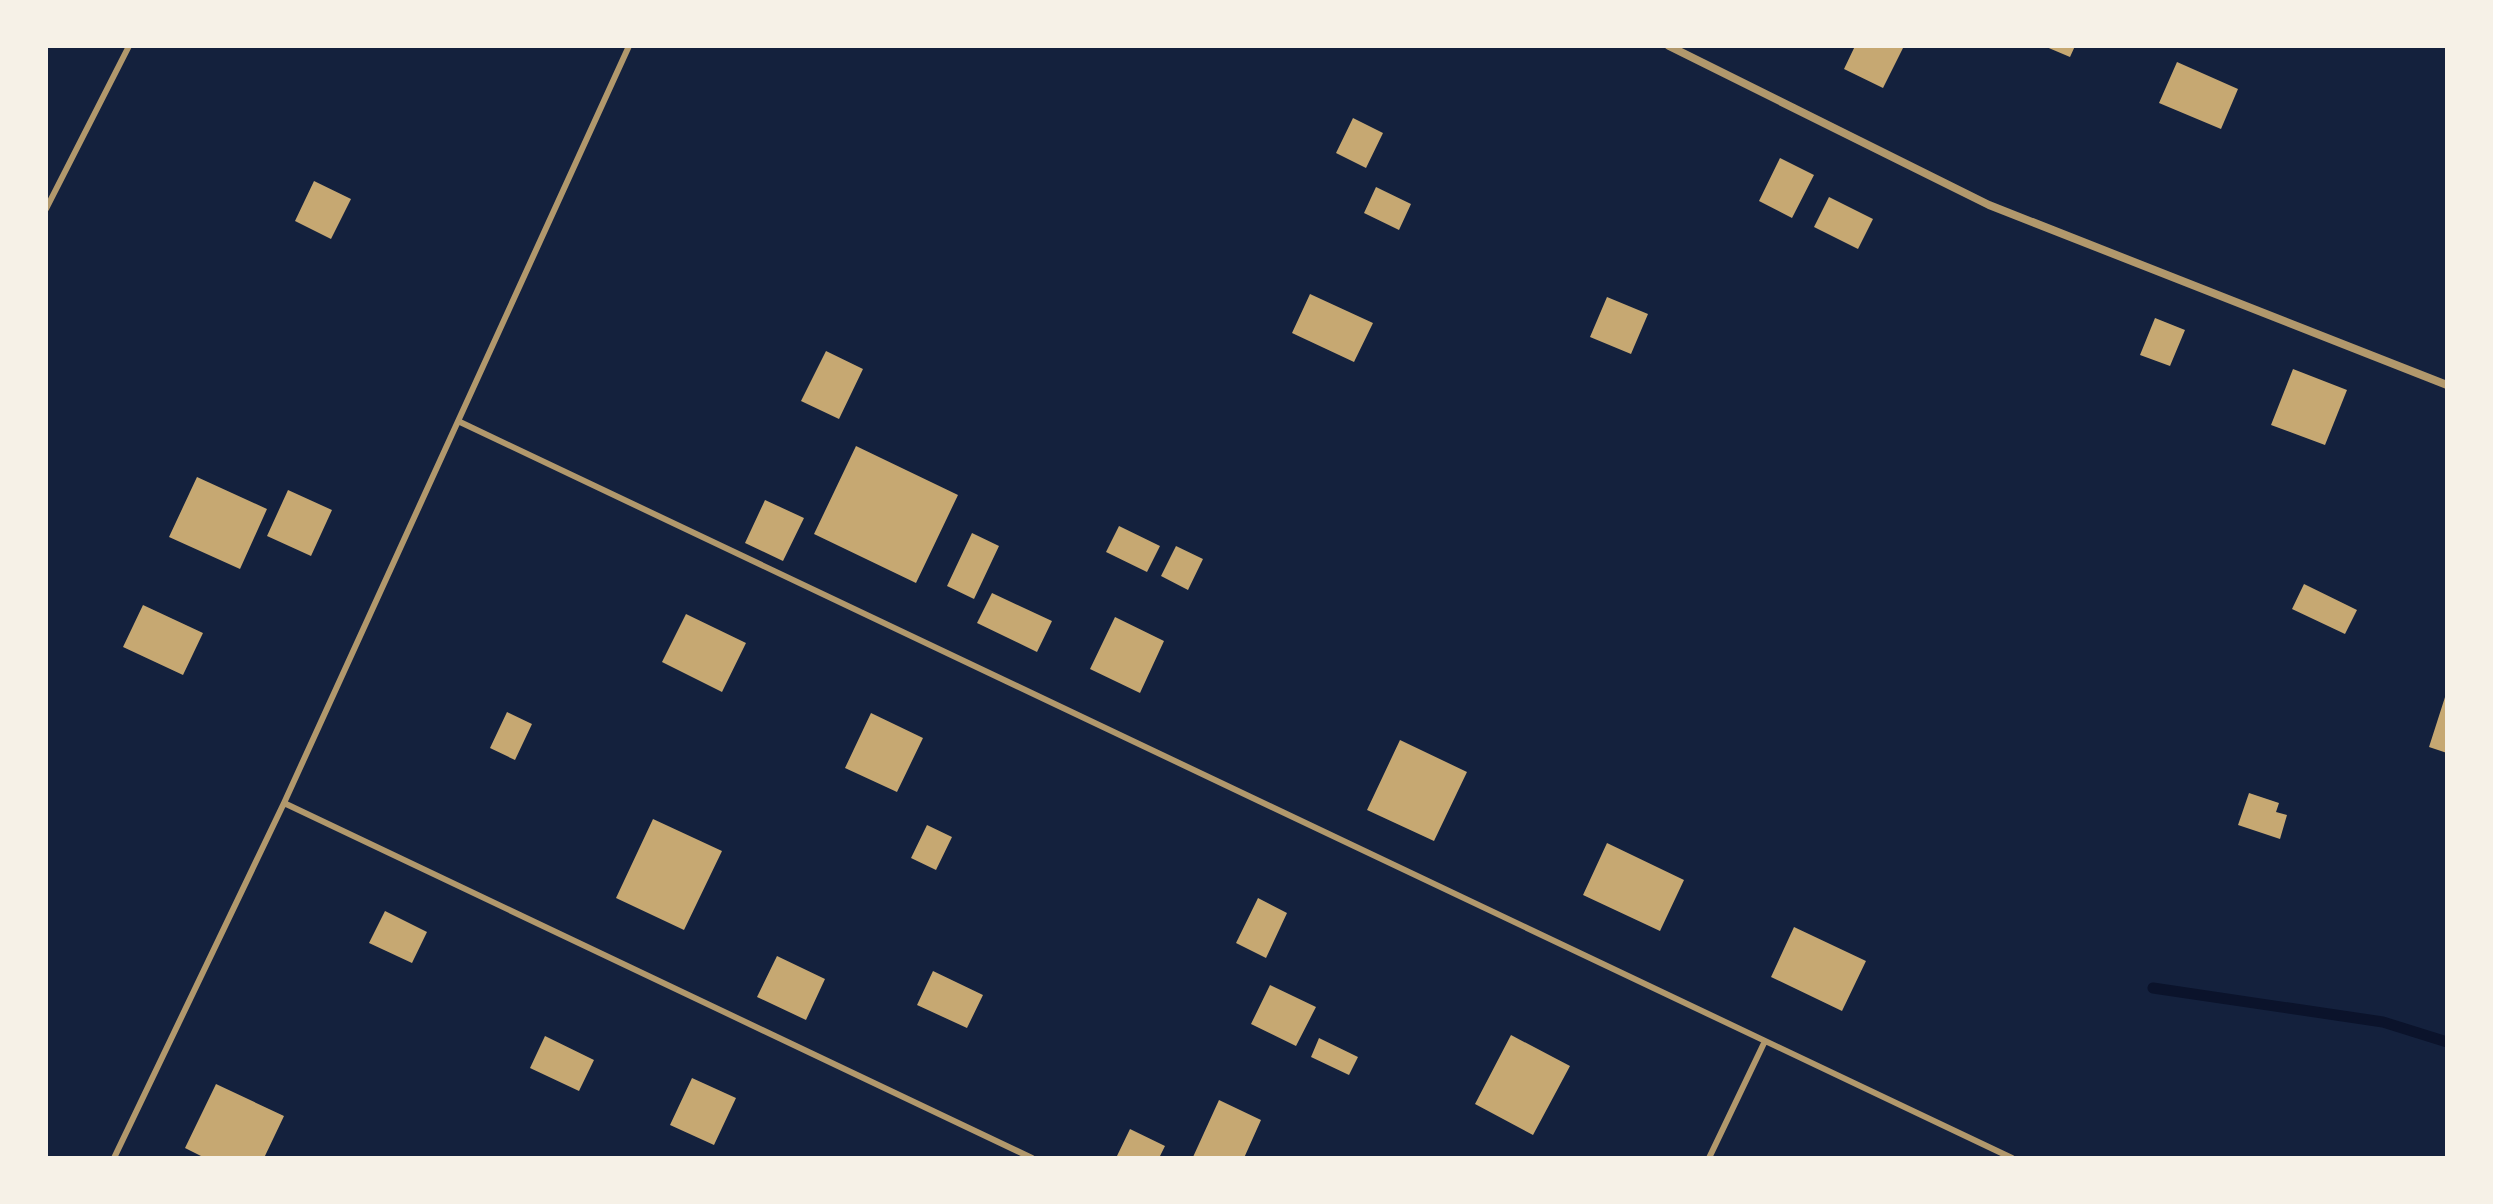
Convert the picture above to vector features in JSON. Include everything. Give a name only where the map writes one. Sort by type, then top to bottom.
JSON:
[{"type":"street","points":[[1669,46],[1989,205],[2447,385]]},
{"type":"lane","points":[[46,209],[129,46]]},
{"type":"lane","points":[[114,1158],[284,803],[629,46]]},
{"type":"lane","points":[[460,422],[2012,1158]]},
{"type":"lane","points":[[284,803],[1032,1158]]},
{"type":"lane","points":[[1709,1158],[1765,1041]]},
{"type":"building","points":[[1855,46],[1904,46],[1883,88],[1844,69]]},
{"type":"building","points":[[2044,46],[2075,46],[2070,57]]},
{"type":"building","points":[[2177,62],[2238,89],[2221,129],[2159,103]]},
{"type":"building","points":[[1353,118],[1383,133],[1366,168],[1336,153]]},
{"type":"building","points":[[1780,158],[1814,175],[1792,218],[1759,201]]},
{"type":"building","points":[[314,181],[351,199],[331,239],[295,221]]},
{"type":"building","points":[[1376,187],[1411,204],[1399,230],[1364,213]]},
{"type":"building","points":[[1829,197],[1873,219],[1858,249],[1814,227]]},
{"type":"building","points":[[1310,294],[1373,323],[1354,362],[1292,333]]},
{"type":"building","points":[[1607,297],[1648,314],[1631,354],[1590,337]]},
{"type":"building","points":[[2155,318],[2185,330],[2170,366],[2140,355]]},
{"type":"building","points":[[826,351],[863,369],[839,419],[801,401]]},
{"type":"building","points":[[2293,369],[2347,390],[2325,445],[2271,425]]},
{"type":"building","points":[[856,446],[958,495],[916,583],[814,534]]},
{"type":"building","points":[[197,477],[267,509],[240,569],[169,537]]},
{"type":"building","points":[[288,490],[332,510],[311,556],[267,536]]},
{"type":"building","points":[[765,500],[804,518],[783,561],[745,543]]},
{"type":"building","points":[[1119,526],[1160,546],[1147,572],[1106,552]]},
{"type":"building","points":[[972,533],[999,546],[974,599],[947,586]]},
{"type":"building","points":[[1176,546],[1203,559],[1188,590],[1161,576]]},
{"type":"building","points":[[2304,584],[2357,610],[2345,634],[2292,609]]},
{"type":"building","points":[[992,593],[1052,621],[1037,652],[977,623]]},
{"type":"building","points":[[143,605],[203,633],[183,675],[123,647]]},
{"type":"building","points":[[686,614],[746,643],[722,692],[662,662]]},
{"type":"building","points":[[1115,617],[1164,641],[1140,693],[1090,669]]},
{"type":"building","points":[[2447,694],[2447,753],[2429,747]]},
{"type":"building","points":[[507,712],[532,724],[515,760],[490,748]]},
{"type":"building","points":[[871,713],[923,738],[897,792],[845,768]]},
{"type":"building","points":[[1400,740],[1467,772],[1434,841],[1367,810]]},
{"type":"building","points":[[2249,793],[2279,803],[2276,812],[2287,815],[2280,839],[2238,825]]},
{"type":"building","points":[[653,819],[722,851],[684,930],[616,898]]},
{"type":"building","points":[[927,825],[952,837],[936,870],[911,858]]},
{"type":"building","points":[[1607,843],[1684,880],[1660,931],[1583,895]]},
{"type":"building","points":[[1258,898],[1287,913],[1266,958],[1236,943]]},
{"type":"building","points":[[385,911],[427,932],[412,963],[369,943]]},
{"type":"building","points":[[1794,927],[1866,961],[1842,1011],[1771,977]]},
{"type":"building","points":[[777,956],[825,979],[806,1020],[757,997]]},
{"type":"building","points":[[933,971],[983,995],[967,1028],[917,1005]]},
{"type":"building","points":[[1270,985],[1316,1007],[1296,1046],[1251,1024]]},
{"type":"building","points":[[1511,1035],[1570,1066],[1533,1135],[1475,1104]]},
{"type":"building","points":[[545,1036],[594,1060],[579,1091],[530,1068]]},
{"type":"building","points":[[1319,1038],[1358,1057],[1349,1075],[1311,1057]]},
{"type":"building","points":[[692,1078],[736,1098],[714,1145],[670,1125]]},
{"type":"building","points":[[216,1084],[284,1116],[264,1158],[205,1158],[185,1148]]},
{"type":"building","points":[[1219,1100],[1261,1120],[1244,1158],[1193,1157]]},
{"type":"building","points":[[1130,1129],[1165,1146],[1159,1158],[1116,1158]]},
{"type":"waterway","points":[[2153,988],[2383,1022],[2447,1042]]}]
